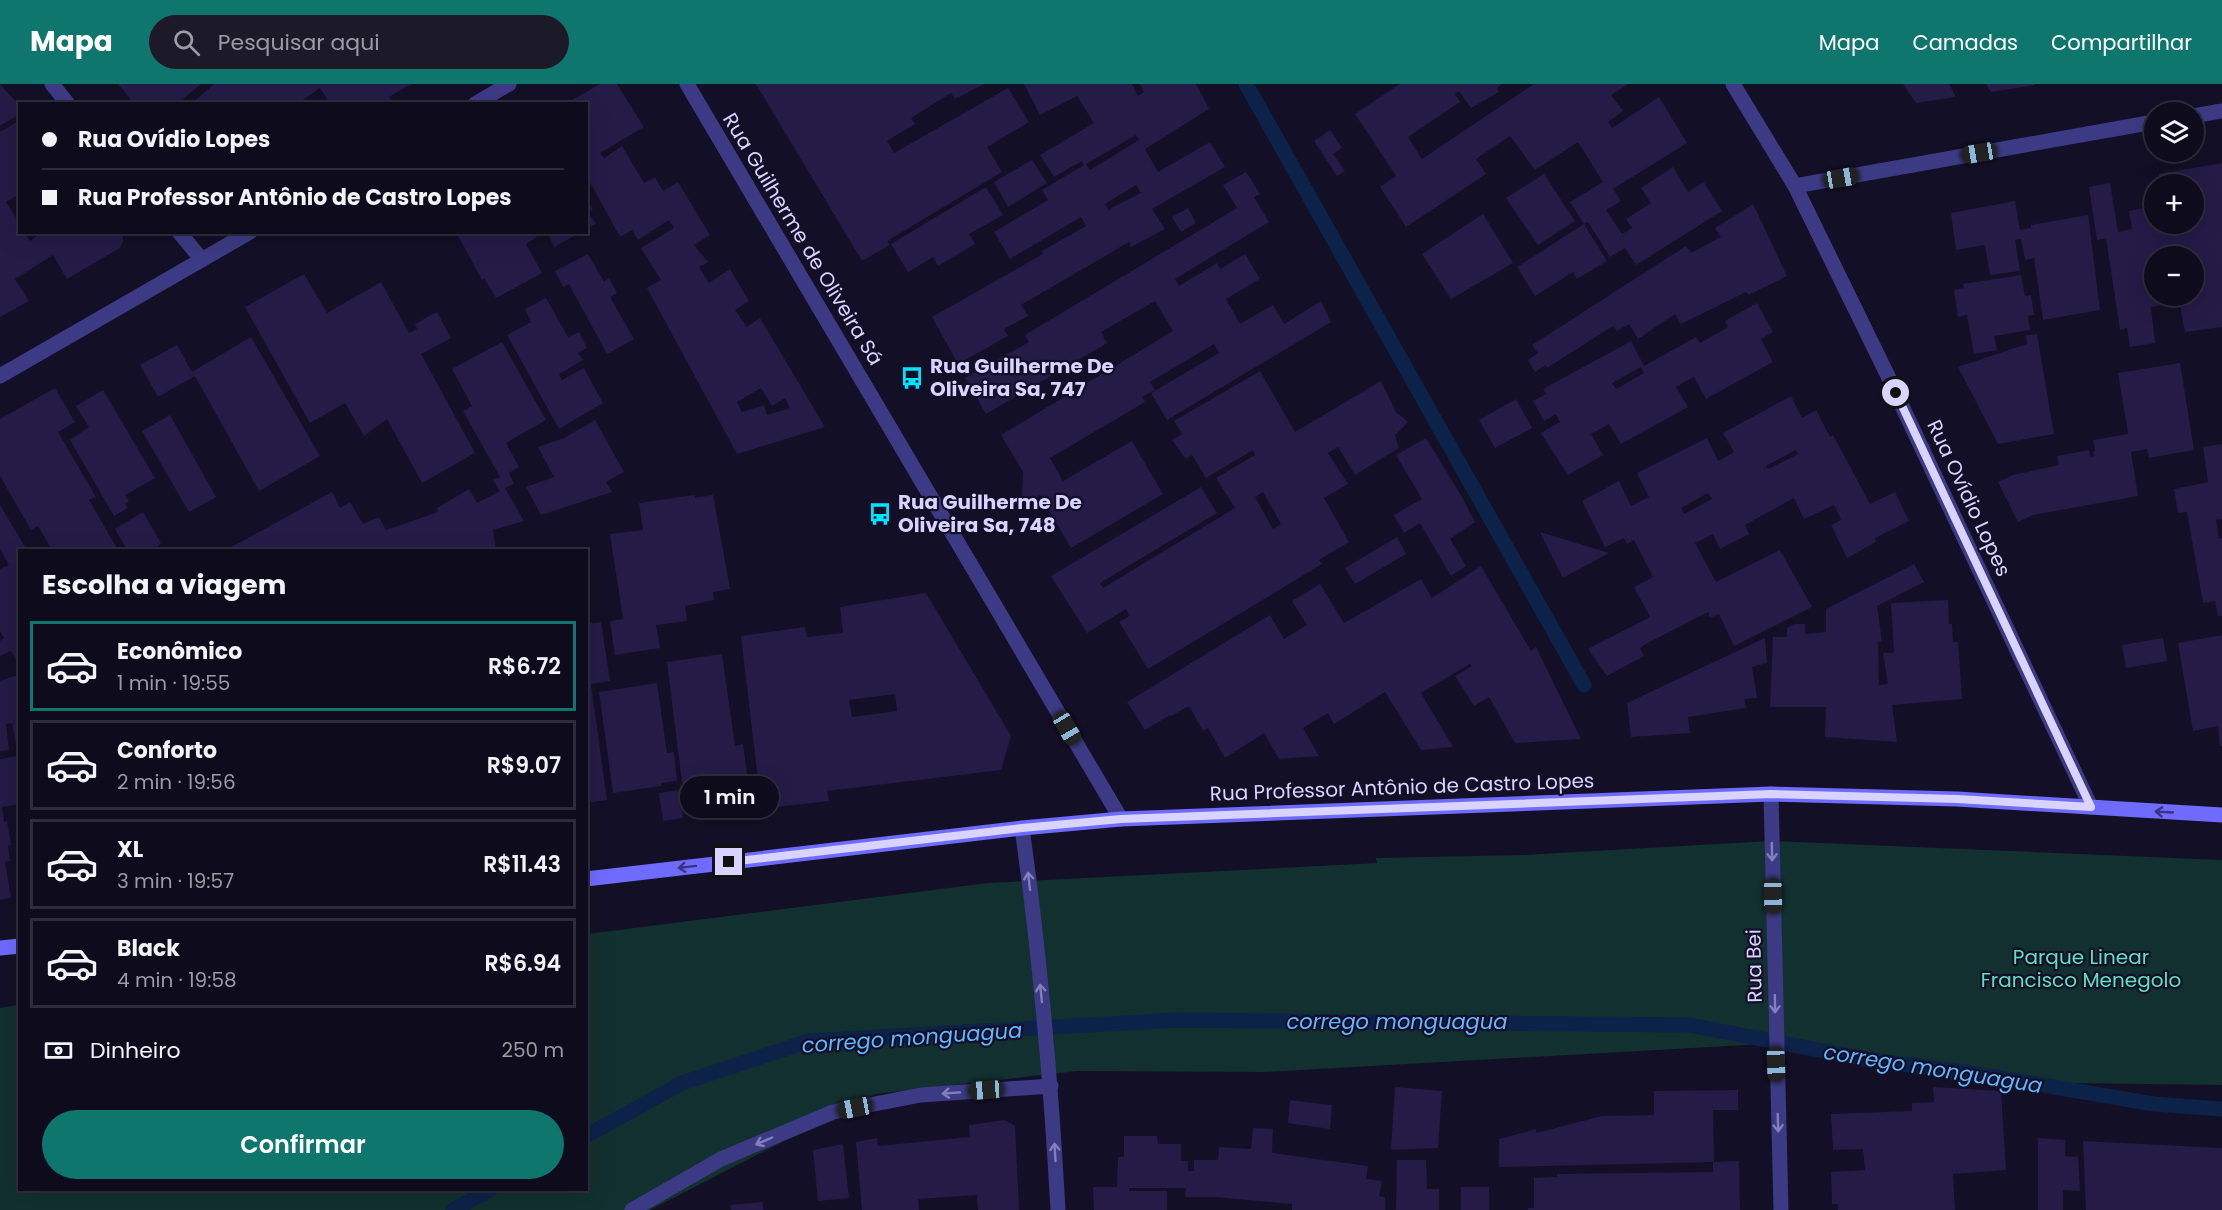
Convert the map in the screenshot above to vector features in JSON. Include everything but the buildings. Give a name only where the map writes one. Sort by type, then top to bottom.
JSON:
[{"type":"main road","name":"Rua Professor Antônio de Castro Lopes","points":[[588,879],[1022,828],[1121,819],[1771,794],[1957,799],[2222,815]]},
{"type":"main road","points":[[0,948],[18,946]]},
{"type":"street","points":[[52,84],[66,102]]},
{"type":"street","points":[[478,102],[509,84]]},
{"type":"street","name":"Rua Guilherme de Oliveira Sá","points":[[687,84],[1121,819]]},
{"type":"street","name":"Rua Ovídio Lopes","points":[[1733,84],[1795,186],[1891,383],[2091,807]]},
{"type":"street","points":[[2204,114],[2222,111]]},
{"type":"street","points":[[1795,186],[2144,124]]},
{"type":"street","points":[[181,234],[202,260]]},
{"type":"street","points":[[0,376],[247,234]]},
{"type":"street","name":"Rua Bei","points":[[1771,794],[1781,1210]]},
{"type":"street","points":[[1022,828],[1037,934],[1051,1086],[1058,1210]]},
{"type":"street","points":[[632,1210],[721,1159],[833,1112],[921,1095],[1051,1086]]},
{"type":"green space","name":"Parque Linear Francisco Menegolo","points":[[1770,841],[2222,860],[2222,1085],[2065,1083],[1763,1044],[1266,1072],[1077,1071],[875,1094],[650,1210],[0,1210],[0,1008],[18,1005],[18,1191],[588,1191],[588,934],[988,883],[1377,863],[1376,858],[1523,855]]},
{"type":"waterway","points":[[1246,84],[1584,685]]},
{"type":"waterway","name":"corrego monguagua","points":[[588,1135],[682,1083],[809,1041],[1178,1020],[1689,1025],[1870,1060],[1965,1072],[2154,1104],[2222,1109]]},
{"type":"waterway","name":"corrego monguagua","points":[[453,1210],[488,1191]]},
{"type":"place","name":"Rua Guilherme De Oliveira Sa, 747","points":[[912,378]]},
{"type":"place","name":"Rua Guilherme De Oliveira Sa, 748","points":[[880,514]]},
{"type":"route","points":[[729,862],[1022,828],[1121,819],[1771,794],[1957,799],[2091,807],[1896,393]]}]
